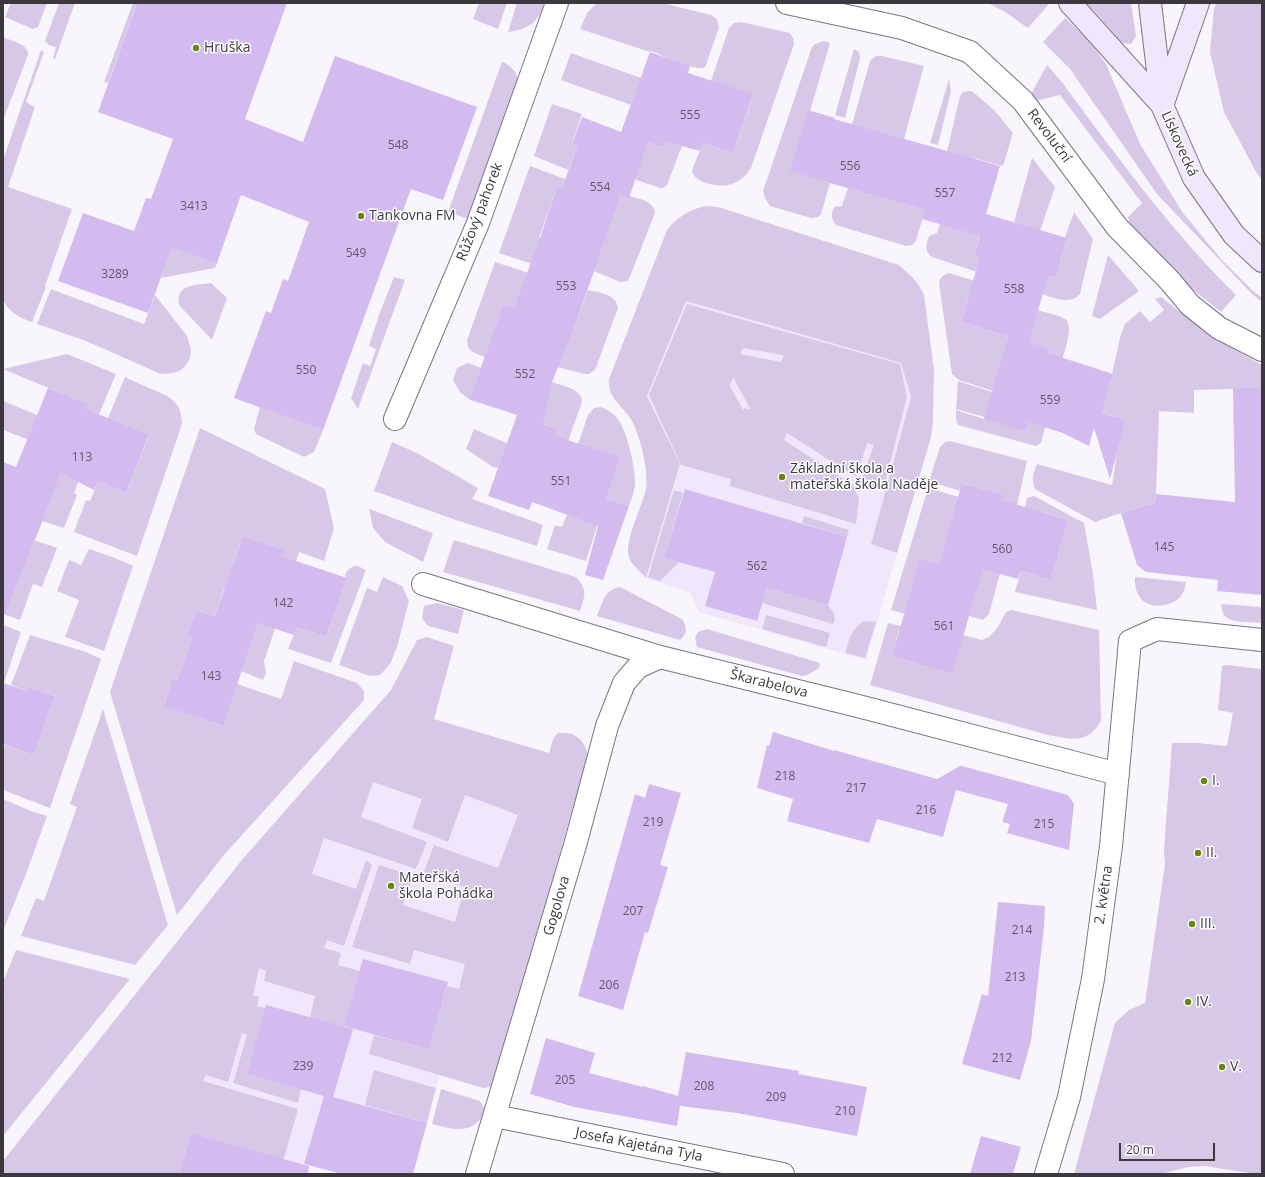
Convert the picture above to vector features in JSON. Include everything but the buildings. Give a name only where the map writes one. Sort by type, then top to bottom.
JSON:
[{"type":"main road","points":[[1070,3],[1162,105],[1198,3]]},
{"type":"main road","name":"Lískovecká","points":[[1150,3],[1162,105],[1194,178],[1234,235],[1262,261]]},
{"type":"street","name":"Růžový pahorek","points":[[395,419],[478,223],[557,3]]},
{"type":"street","name":"Revoluční","points":[[787,3],[902,28],[970,52],[1023,101],[1117,227],[1170,281],[1190,305],[1219,328],[1262,350]]},
{"type":"street","name":"Škarabelova","points":[[423,584],[660,657],[858,706],[1118,774]]},
{"type":"street","name":"2. května","points":[[1046,1174],[1069,1097],[1093,978],[1111,846],[1130,640],[1158,629],[1262,640]]},
{"type":"street","name":"Gogolova","points":[[477,1174],[579,830],[607,726],[624,683],[638,667],[660,657]]},
{"type":"street","name":"Josefa Kajetána Tyla","points":[[495,1116],[783,1174]]},
{"type":"shaded area","points":[[11,3],[47,3],[38,27],[33,29],[5,17]]},
{"type":"shaded area","points":[[59,3],[75,3],[55,59],[53,59],[56,47],[49,45],[45,41]]},
{"type":"shaded area","points":[[133,3],[137,3],[108,83],[104,82]]},
{"type":"shaded area","points":[[479,3],[507,3],[498,29],[473,19]]},
{"type":"shaded area","points":[[517,3],[544,3],[539,16],[532,24],[521,29],[508,32]]},
{"type":"shaded area","points":[[597,3],[662,3],[711,15],[717,19],[719,27],[706,65],[704,68],[698,68],[677,62],[651,51],[650,52],[580,29],[587,13]]},
{"type":"shaded area","points":[[988,3],[1049,4],[1028,28],[1005,12]]},
{"type":"shaded area","points":[[1085,3],[1131,3],[1136,36],[1131,44],[1122,43]]},
{"type":"shaded area","points":[[1216,3],[1262,3],[1262,180],[1256,172],[1224,112],[1210,52],[1214,9]]},
{"type":"shaded area","points":[[1065,18],[1089,41],[1106,64],[1140,144],[1183,213],[1222,260],[1262,298],[1262,302],[1252,294],[1157,194],[1070,69],[1043,42]]},
{"type":"shaded area","points":[[741,22],[790,33],[794,44],[751,168],[743,178],[735,183],[727,185],[709,184],[697,179],[692,170],[703,143],[733,153],[753,95],[727,86],[710,84],[729,28],[734,23]]},
{"type":"shaded area","points":[[3,37],[26,48],[28,55],[3,120]]},
{"type":"shaded area","points":[[824,41],[830,43],[810,111],[808,110],[791,170],[830,183],[821,214],[818,217],[811,218],[770,206],[763,191],[812,47],[815,44]]},
{"type":"shaded area","points":[[854,49],[859,52],[860,58],[845,118],[835,115]]},
{"type":"shaded area","points":[[41,50],[44,52],[26,102],[35,107],[8,187],[72,209],[45,286],[46,287],[32,322],[15,314],[3,300],[3,160]]},
{"type":"shaded area","points":[[571,53],[641,78],[631,105],[561,80]]},
{"type":"shaded area","points":[[876,56],[882,56],[924,66],[904,139],[879,132],[851,128],[870,61]]},
{"type":"shaded area","points":[[502,62],[513,69],[518,81],[468,219],[448,212]]},
{"type":"shaded area","points":[[1047,65],[1061,81],[1123,164],[1166,218],[1236,295],[1221,312],[1183,282],[1132,231],[1128,217],[1142,203],[1060,95],[1033,100],[1031,94]]},
{"type":"shaded area","points":[[949,79],[951,91],[938,145],[930,143]]},
{"type":"shaded area","points":[[970,91],[995,111],[1013,133],[1003,166],[973,158],[946,156],[960,96],[963,92]]},
{"type":"shaded area","points":[[552,104],[582,114],[572,143],[577,146],[568,170],[534,156]]},
{"type":"shaded area","points":[[667,131],[682,146],[667,185],[660,188],[628,177],[641,139],[662,147]]},
{"type":"shaded area","points":[[1032,158],[1055,187],[1039,234],[1014,222]]},
{"type":"shaded area","points":[[530,166],[565,179],[562,188],[557,187],[539,238],[544,240],[535,265],[499,253]]},
{"type":"shaded area","points":[[848,188],[925,210],[916,241],[912,245],[906,246],[836,225],[832,218],[833,209],[834,207],[842,206]]},
{"type":"shaded area","points":[[621,195],[646,201],[652,206],[655,213],[628,281],[620,282],[594,271]]},
{"type":"shaded area","points":[[705,206],[718,207],[899,265],[918,284],[924,295],[934,370],[933,421],[931,437],[897,553],[871,544],[911,397],[901,363],[686,301],[647,396],[680,464],[646,578],[630,560],[628,550],[629,542],[646,489],[646,471],[641,447],[633,423],[630,417],[614,398],[609,386],[609,379],[667,230],[675,221],[684,215]]},
{"type":"shaded area","points":[[1074,212],[1093,239],[1080,294],[1070,300],[1052,298],[1035,291],[1040,274],[1056,278],[1067,238],[1065,237]]},
{"type":"shaded area","points":[[943,215],[982,228],[974,255],[984,258],[980,273],[929,255],[927,245],[929,236],[937,233]]},
{"type":"shaded area","points":[[172,245],[218,261],[215,268],[161,278]]},
{"type":"shaded area","points":[[1108,255],[1139,291],[1100,319],[1092,316]]},
{"type":"shaded area","points":[[495,262],[532,274],[514,308],[503,304],[485,357],[472,352],[468,347],[467,340]]},
{"type":"shaded area","points":[[949,273],[978,282],[968,297],[961,322],[1008,336],[993,391],[959,380],[952,374],[939,283],[942,276]]},
{"type":"shaded area","points":[[394,277],[405,280],[358,409],[351,398],[363,363],[370,366],[376,349],[369,346]]},
{"type":"shaded area","points":[[211,283],[227,298],[212,340],[179,305],[180,293],[183,289],[193,285]]},
{"type":"shaded area","points":[[51,289],[144,324],[155,295],[187,336],[191,349],[190,358],[181,370],[174,373],[161,374],[86,341],[37,324]]},
{"type":"shaded area","points":[[588,290],[610,296],[617,304],[618,308],[595,370],[589,374],[585,374],[557,367],[574,328]]},
{"type":"shaded area","points":[[1161,297],[1212,337],[1262,365],[1262,388],[1194,390],[1194,413],[1159,411],[1155,503],[1095,522],[1035,489],[1033,482],[1034,474],[1037,464],[1112,485],[1117,453],[1126,420],[1102,413],[1113,374],[1121,334],[1125,324],[1140,311],[1150,322],[1164,310],[1155,299]]},
{"type":"shaded area","name":"Základní škola a mateřská škola Naděje","points":[[686,301],[901,363],[911,397],[871,544],[897,553],[866,660],[699,612],[690,593],[646,578],[680,464],[647,396]]},
{"type":"shaded area","points":[[687,304],[900,364],[907,397],[883,490],[861,481],[874,445],[867,443],[856,477],[787,433],[784,440],[853,485],[859,498],[856,524],[730,486],[731,479],[681,465],[649,395]],"holes":[[[743,348],[783,355],[784,355],[781,362],[740,354]],[[733,377],[751,410],[744,408],[743,410],[730,386]]]},
{"type":"shaded area","points":[[1038,310],[1065,319],[1068,323],[1069,334],[1061,364],[1046,359],[1049,348],[1021,340]]},
{"type":"shaded area","points":[[67,354],[116,374],[97,419],[84,414],[87,404],[3,369]]},
{"type":"shaded area","points":[[468,363],[481,368],[471,399],[517,415],[470,400],[460,392],[453,380],[457,368]]},
{"type":"shaded area","points":[[125,377],[173,400],[180,410],[182,424],[137,556],[74,532],[86,500],[90,501],[98,481],[126,493],[149,436],[124,425],[106,423]]},
{"type":"shaded area","points":[[958,381],[992,392],[985,417],[956,409]]},
{"type":"shaded area","points":[[552,382],[571,388],[581,397],[582,402],[567,444],[553,440],[557,429],[530,419]]},
{"type":"shaded area","points":[[3,401],[42,417],[32,441],[3,430]]},
{"type":"shaded area","points":[[260,407],[323,430],[314,452],[304,457],[256,434],[254,429]]},
{"type":"shaded area","points":[[601,407],[616,417],[624,430],[627,439],[635,478],[635,485],[629,506],[606,499],[577,447],[588,415],[594,408]]},
{"type":"shaded area","points":[[956,410],[984,419],[1030,415],[1047,420],[1041,443],[1036,446],[958,425]]},
{"type":"shaded area","points":[[200,428],[325,489],[334,528],[324,561],[299,552],[295,565],[280,560],[283,550],[243,536],[233,564],[229,590],[224,589],[215,616],[196,610],[187,635],[192,637],[177,681],[172,680],[164,705],[222,726],[237,684],[281,699],[294,661],[357,683],[364,691],[364,700],[224,855],[177,915],[110,692]]},
{"type":"shaded area","points":[[474,429],[511,445],[498,468],[493,467],[466,449]]},
{"type":"shaded area","points":[[950,441],[1027,461],[1016,509],[1001,506],[1003,495],[963,483],[960,491],[929,481],[940,447],[945,442]]},
{"type":"shaded area","points":[[392,442],[417,453],[478,488],[472,499],[543,525],[537,546],[456,520],[374,491]]},
{"type":"shaded area","points":[[63,467],[81,475],[74,493],[77,495],[64,528],[42,521]]},
{"type":"shaded area","points":[[928,488],[959,497],[939,565],[909,615],[891,610]]},
{"type":"shaded area","points":[[674,490],[683,493],[664,558],[679,562],[660,581],[648,577]]},
{"type":"shaded area","points":[[1034,496],[1084,523],[1093,574],[1097,610],[1015,592],[1021,571],[1051,580],[1068,520],[1042,512],[1024,512],[1027,498]]},
{"type":"shaded area","points":[[570,507],[600,517],[586,561],[547,549],[555,525],[562,527]]},
{"type":"shaded area","points":[[369,509],[433,533],[423,562],[385,542],[373,528]]},
{"type":"shaded area","points":[[804,516],[849,530],[847,537],[802,523]]},
{"type":"shaded area","points":[[34,540],[57,548],[42,587],[33,584],[20,620],[3,614],[3,571]]},
{"type":"shaded area","points":[[454,540],[576,577],[584,590],[580,611],[443,572]]},
{"type":"shaded area","points":[[89,549],[133,566],[104,651],[65,637],[79,600],[57,591],[69,560],[81,565]]},
{"type":"shaded area","points":[[985,561],[1002,566],[989,614],[983,620],[969,616]]},
{"type":"shaded area","points":[[355,566],[366,570],[331,663],[288,649],[297,627],[326,637],[347,578],[345,574],[348,570]]},
{"type":"shaded area","points":[[383,577],[402,586],[409,601],[397,647],[390,664],[380,675],[370,676],[339,665],[367,588],[377,592]]},
{"type":"shaded area","points":[[1135,577],[1186,582],[1183,593],[1178,599],[1169,604],[1158,606],[1151,605],[1142,600],[1136,590]]},
{"type":"shaded area","points":[[620,587],[682,619],[686,631],[682,638],[680,640],[597,616],[607,594],[610,591]]},
{"type":"shaded area","points":[[767,588],[828,605],[834,614],[835,619],[833,624],[762,603]]},
{"type":"shaded area","points":[[437,603],[464,610],[458,634],[428,626],[422,618],[424,606]]},
{"type":"shaded area","points":[[1221,604],[1262,607],[1262,623],[1232,620],[1225,616]]},
{"type":"shaded area","points":[[1011,610],[1099,630],[1101,721],[1096,729],[1090,734],[1084,737],[1071,739],[1048,735],[870,685],[888,623],[905,627],[899,630],[892,656],[952,674],[963,635],[982,640],[989,637],[998,627],[1006,612]]},
{"type":"shaded area","points":[[261,615],[278,620],[264,661],[266,673],[263,680],[241,671]]},
{"type":"shaded area","points":[[766,615],[830,633],[826,647],[762,629]]},
{"type":"shaded area","points":[[864,621],[876,622],[865,658],[845,653],[854,631]]},
{"type":"shaded area","points":[[3,625],[21,632],[4,683],[3,683]]},
{"type":"shaded area","points":[[707,629],[820,663],[819,668],[807,675],[802,676],[697,647],[695,638],[698,632]]},
{"type":"shaded area","points":[[30,635],[86,652],[101,659],[50,808],[3,790],[3,749],[5,745],[34,755],[55,696],[29,687],[27,691],[11,685]]},
{"type":"shaded area","name":"Mateřská škola Pohádka","points":[[427,637],[454,646],[434,719],[549,753],[557,734],[569,733],[577,736],[583,742],[588,754],[495,1083],[490,1087],[483,1088],[369,1054],[374,1035],[429,1050],[447,986],[459,989],[465,964],[414,950],[410,964],[352,947],[379,865],[414,876],[403,905],[455,922],[465,887],[424,872],[434,845],[498,868],[518,815],[465,795],[448,842],[412,828],[422,799],[373,782],[361,817],[427,842],[416,869],[324,838],[312,874],[356,889],[366,860],[372,865],[344,946],[327,940],[324,948],[341,953],[338,965],[360,971],[344,1027],[310,1018],[315,996],[264,981],[266,971],[259,968],[253,995],[259,997],[257,1006],[266,1008],[247,1074],[301,1089],[298,1103],[233,1083],[247,1035],[242,1033],[228,1082],[206,1075],[203,1081],[298,1109],[284,1158],[282,1159],[191,1133],[179,1174],[3,1174],[3,1161],[241,861],[391,690],[417,640]]},
{"type":"shaded area","points":[[1226,665],[1262,669],[1262,1174],[1205,1166],[1188,1167],[1161,1174],[1074,1174],[1115,1023],[1129,1010],[1145,1003],[1165,864],[1164,849],[1172,743],[1197,743],[1227,746],[1233,713],[1218,710],[1222,666]]},
{"type":"shaded area","points":[[103,709],[168,925],[135,965],[21,936],[36,898],[44,901],[77,807],[70,804]]},
{"type":"shaded area","name":"Mateřská škola Pohádka","points":[[381,734],[561,803],[442,1065],[413,1174],[342,1174],[284,1158],[282,1159],[191,1133],[152,1027]]},
{"type":"shaded area","points":[[3,799],[47,816],[3,931]]},
{"type":"shaded area","points":[[16,950],[130,979],[3,1136],[3,999],[5,995],[3,994],[3,982]]},
{"type":"shaded area","points":[[374,1070],[436,1088],[427,1123],[365,1105]]},
{"type":"shaded area","points":[[441,1089],[480,1101],[486,1112],[474,1124],[462,1129],[448,1128],[432,1124]]},
{"type":"place","name":"Hruška","points":[[196,48]]},
{"type":"place","name":"Tankovna FM","points":[[361,216]]},
{"type":"place","name":"Základní škola a mateřská škola Naděje","points":[[782,477]]},
{"type":"place","name":"I.","points":[[1204,781]]},
{"type":"place","name":"II.","points":[[1198,853]]},
{"type":"place","name":"Mateřská škola Pohádka","points":[[391,886]]},
{"type":"place","name":"III.","points":[[1192,924]]},
{"type":"place","name":"IV.","points":[[1188,1002]]},
{"type":"place","name":"V.","points":[[1222,1067]]}]
